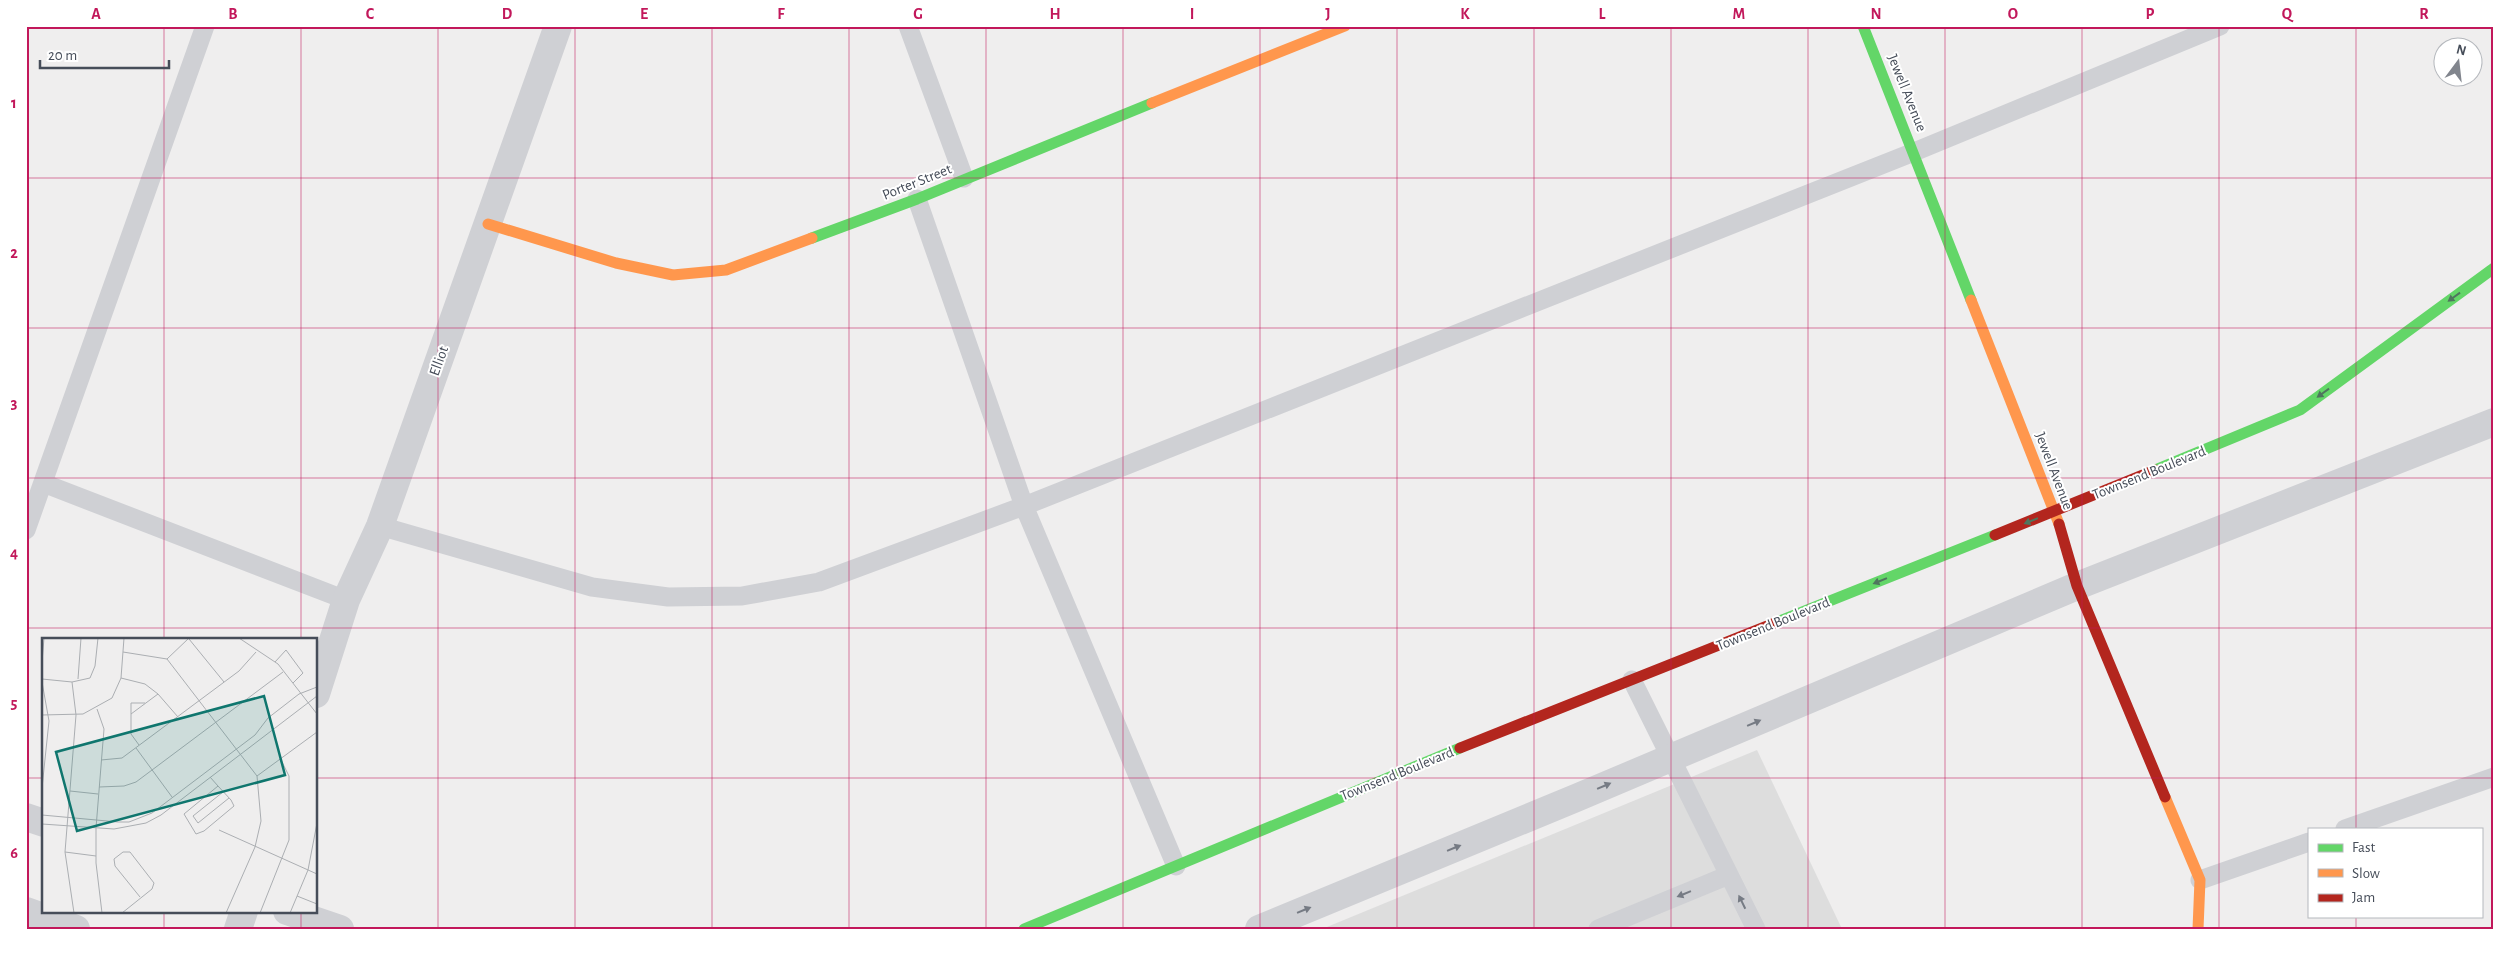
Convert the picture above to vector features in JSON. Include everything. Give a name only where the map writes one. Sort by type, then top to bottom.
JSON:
[{"type":"street","name":"Elliot","points":[[318,688],[346,600],[380,526],[558,26]]},
{"type":"street","name":"Porter Street","points":[[488,224],[616,263],[673,275],[726,270],[917,199],[964,178],[1345,26]]},
{"type":"street","name":"Jewell Avenue","points":[[1863,26],[2055,511],[2077,586],[2200,880],[2198,929]]},
{"type":"street","name":"Townsend Boulevard","points":[[1024,929],[1632,680],[2055,511],[2300,410],[2494,268]]},
{"type":"street","points":[[1259,929],[2077,586],[2494,422]]},
{"type":"street","points":[[26,817],[42,822]]},
{"type":"street","points":[[26,911],[76,929]]},
{"type":"street","points":[[238,929],[244,912]]},
{"type":"street","points":[[290,912],[340,929]]},
{"type":"lane","points":[[26,530],[205,26]]},
{"type":"lane","points":[[908,26],[964,178]]},
{"type":"lane","points":[[380,526],[592,586],[668,597],[742,596],[819,582],[1024,506],[1914,152],[2220,26]]},
{"type":"lane","points":[[917,199],[1024,506],[1176,866]]},
{"type":"lane","points":[[44,482],[346,600]]},
{"type":"lane","points":[[1632,680],[1669,758],[1756,929]]},
{"type":"lane","points":[[2349,828],[2494,776]]},
{"type":"lane","points":[[2200,880],[2308,842]]},
{"type":"lane","points":[[1598,929],[1729,875]]},
{"type":"shaded area","points":[[1757,750],[1842,929],[1322,929]]},
{"type":"traffic: fast","points":[[1863,26],[1971,300]]},
{"type":"traffic: fast","points":[[812,238],[917,199],[1152,103]]},
{"type":"traffic: fast","points":[[2155,470],[2300,410],[2494,268]]},
{"type":"traffic: fast","points":[[1777,622],[1995,535]]},
{"type":"traffic: fast","points":[[1024,929],[1460,748]]},
{"type":"traffic: slow","points":[[1152,103],[1345,26]]},
{"type":"traffic: slow","points":[[488,224],[616,263],[673,275],[726,270],[812,238]]},
{"type":"traffic: slow","points":[[1971,300],[2059,524]]},
{"type":"traffic: slow","points":[[2165,797],[2200,880],[2198,929]]},
{"type":"traffic: jam","points":[[1995,535],[2155,470]]},
{"type":"traffic: jam","points":[[2059,524],[2077,586],[2165,797]]},
{"type":"traffic: jam","points":[[1460,748],[1777,622]]}]
